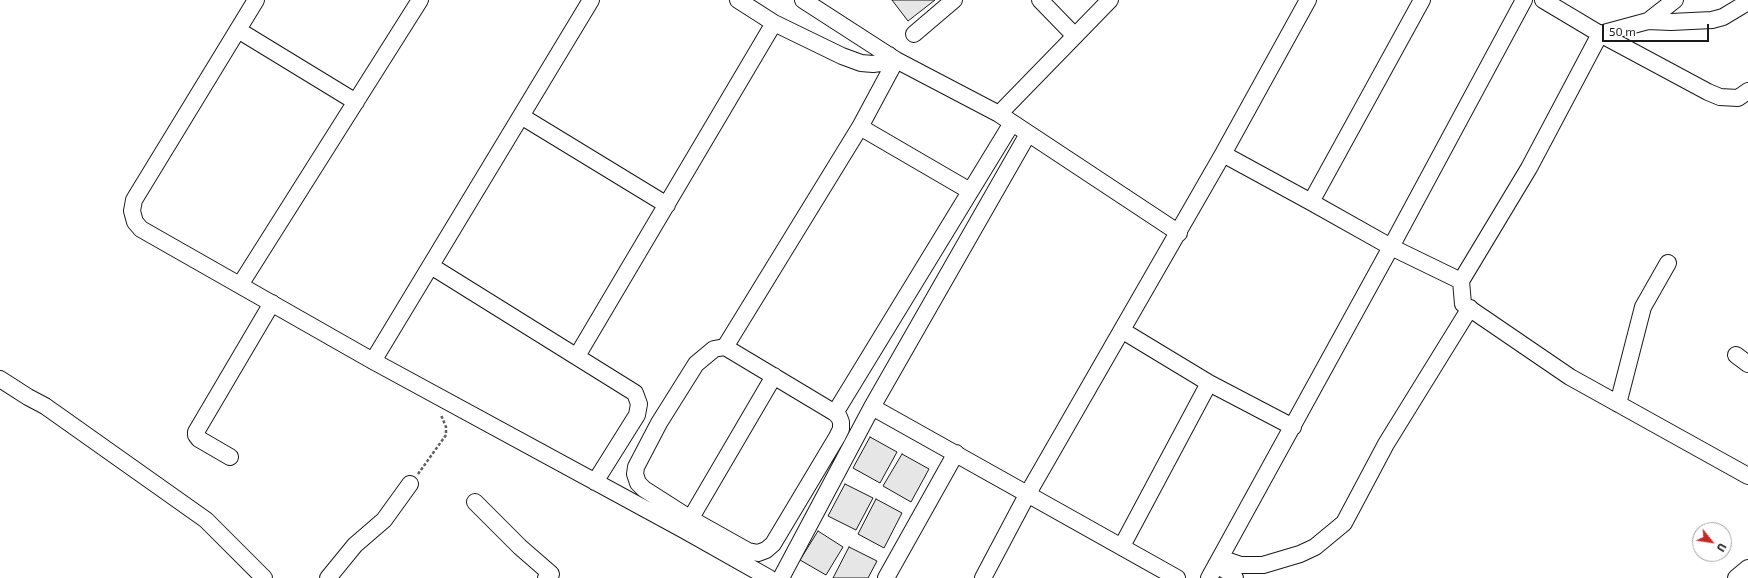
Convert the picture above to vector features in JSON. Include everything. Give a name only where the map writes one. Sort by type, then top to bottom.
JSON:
[{"type":"street","points":[[256,0],[134,200],[132,211],[135,222],[141,229],[373,362],[595,482],[688,524],[748,551],[758,553],[766,550],[772,544],[837,437],[841,429],[841,422],[835,413],[725,347],[714,349],[696,364],[660,423],[636,467],[635,474],[638,483],[644,489],[688,524],[769,578]]},
{"type":"street","points":[[240,285],[420,0]]},
{"type":"street","points":[[373,362],[591,0]]},
{"type":"street","points":[[738,0],[774,24],[842,56],[861,63],[873,64],[893,58]]},
{"type":"street","points":[[803,0],[893,58],[1005,119],[1179,233]]},
{"type":"street","points":[[914,34],[954,0]]},
{"type":"street","points":[[1040,0],[1075,36]]},
{"type":"street","points":[[835,413],[970,191],[1005,119],[1075,36],[1110,0]]},
{"type":"street","points":[[982,578],[1027,495],[1179,233],[1308,0]]},
{"type":"street","points":[[1311,202],[1422,0]]},
{"type":"street","points":[[1215,567],[1391,248],[1524,0]]},
{"type":"street","points":[[1544,0],[1600,34],[1708,92],[1720,97],[1738,98],[1748,91]]},
{"type":"street","points":[[1648,21],[1675,0]]},
{"type":"street","points":[[1748,2],[1723,17],[1712,20],[1671,22],[1648,21],[1600,34],[1529,168],[1461,281],[1463,304],[1570,377],[1748,476]]},
{"type":"street","points":[[577,356],[774,24]]},
{"type":"street","points":[[238,30],[356,102]]},
{"type":"street","points":[[725,347],[860,127],[893,58]]},
{"type":"street","points":[[521,116],[667,205]]},
{"type":"street","points":[[860,127],[970,191]]},
{"type":"street","points":[[781,578],[872,407],[1028,134]]},
{"type":"street","points":[[1223,154],[1391,248],[1461,281]]},
{"type":"street","points":[[1618,404],[1643,307],[1668,263]]},
{"type":"street","points":[[431,266],[635,393],[639,404],[637,415],[595,482]]},
{"type":"street","points":[[230,457],[201,440],[196,435],[196,432],[272,303]]},
{"type":"street","points":[[1215,567],[1263,565],[1300,554],[1315,547],[1344,523],[1386,444],[1470,308]]},
{"type":"street","points":[[1123,331],[1209,383],[1293,427]]},
{"type":"street","points":[[688,524],[774,376]]},
{"type":"street","points":[[0,379],[45,406],[206,520],[264,578]]},
{"type":"street","points":[[1122,546],[1209,383]]},
{"type":"street","points":[[872,407],[1177,578]]},
{"type":"street","points":[[886,578],[956,454]]},
{"type":"street","points":[[328,578],[356,545],[384,520],[410,484]]},
{"type":"street","points":[[476,502],[552,577]]},
{"type":"street","points":[[1215,567],[1232,574],[1235,578]]},
{"type":"street","points":[[1736,578],[1748,568]]},
{"type":"path","points":[[410,484],[446,435],[446,427],[440,414]]},
{"type":"building","points":[[892,0],[935,0],[908,21]]},
{"type":"building","points":[[870,437],[897,452],[880,483],[853,468]]},
{"type":"building","points":[[902,454],[929,469],[911,502],[883,486]]},
{"type":"building","points":[[845,484],[873,498],[856,530],[828,516]]},
{"type":"building","points":[[876,499],[902,513],[884,548],[858,534]]},
{"type":"building","points":[[818,531],[843,547],[826,575],[800,560]]},
{"type":"building","points":[[849,547],[877,561],[868,578],[833,578]]}]
